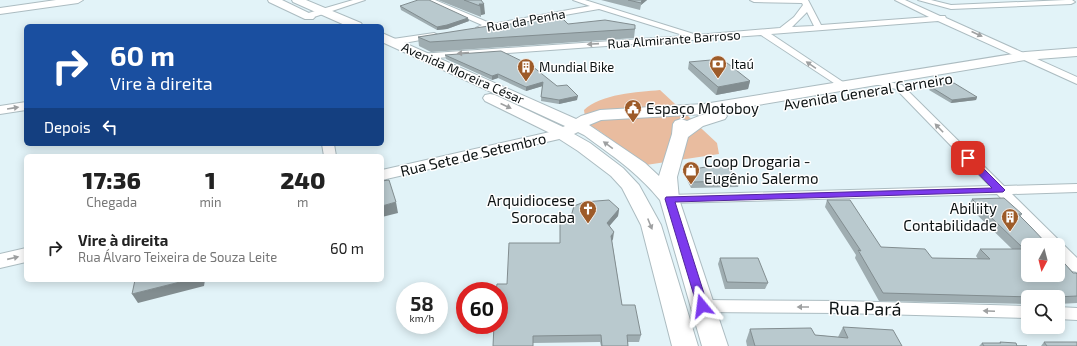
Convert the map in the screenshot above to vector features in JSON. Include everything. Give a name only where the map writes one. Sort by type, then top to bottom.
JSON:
[{"type":"main road","points":[[0,10],[29,0]]},
{"type":"main road","points":[[0,10],[76,0]]},
{"type":"main road","points":[[273,0],[327,24]]},
{"type":"main road","points":[[298,0],[352,24]]},
{"type":"main road","name":"Avenida Moreira César","points":[[385,43],[422,56],[544,109],[590,132],[652,178],[669,199]]},
{"type":"main road","name":"Avenida Moreira César","points":[[385,43],[584,146]]},
{"type":"main road","name":"Avenida General Carneiro","points":[[650,113],[715,108],[1025,56],[1077,52]]},
{"type":"main road","name":"Avenida General Carneiro","points":[[680,136],[688,127],[698,122],[718,116],[1039,63],[1077,60]]},
{"type":"main road","points":[[0,110],[24,106]]},
{"type":"main road","points":[[544,109],[580,110],[614,114]]},
{"type":"main road","points":[[563,134],[590,117],[614,114],[650,113],[670,116],[679,120],[682,126],[668,176],[667,189],[715,346]]},
{"type":"main road","name":"Rua Sete de Setembro","points":[[384,175],[563,134]]},
{"type":"main road","points":[[584,146],[621,165],[639,167],[658,165],[672,160]]},
{"type":"main road","points":[[584,146],[617,172],[632,189],[651,225],[685,346]]},
{"type":"main road","points":[[0,261],[24,255]]},
{"type":"street","points":[[308,16],[327,13],[361,0]]},
{"type":"street","points":[[429,0],[492,26]]},
{"type":"street","points":[[577,0],[702,37]]},
{"type":"street","points":[[754,0],[806,2]]},
{"type":"street","points":[[899,0],[907,1],[928,17]]},
{"type":"street","points":[[922,0],[932,1],[951,7],[1047,1],[1072,2]]},
{"type":"street","points":[[932,1],[942,14]]},
{"type":"street","points":[[783,30],[804,12],[806,2]]},
{"type":"street","points":[[806,2],[819,28]]},
{"type":"street","name":"Rua da Penha","points":[[468,30],[599,7]]},
{"type":"street","points":[[942,14],[951,7]]},
{"type":"street","points":[[918,8],[931,10],[942,14],[1077,81]]},
{"type":"street","name":"Rua Almirante Barroso","points":[[422,56],[819,28],[928,17],[942,14]]},
{"type":"street","points":[[797,19],[801,25],[807,28]]},
{"type":"street","points":[[762,32],[843,86]]},
{"type":"street","points":[[385,43],[444,34]]},
{"type":"street","points":[[873,81],[899,87],[1048,238]]},
{"type":"street","points":[[669,199],[1077,188]]},
{"type":"street","points":[[1065,255],[1077,267]]},
{"type":"street","name":"Rua Pará","points":[[702,306],[841,307],[1021,312]]},
{"type":"street","points":[[1065,313],[1077,314]]},
{"type":"shaded area","points":[[660,90],[717,143],[719,154],[646,165],[598,130],[586,124],[584,110],[600,100],[620,95]]},
{"type":"building","points":[[418,0],[429,0],[468,18],[437,27],[400,6]]},
{"type":"building","points":[[464,0],[481,0],[484,4],[479,4],[480,6]]},
{"type":"building","points":[[628,0],[642,0],[641,3]]},
{"type":"building","points":[[561,17],[568,24],[605,20],[635,25],[635,29],[430,42],[418,37],[495,25]]},
{"type":"building","points":[[501,51],[532,66],[557,86],[567,85],[578,96],[559,100],[541,97],[543,82],[526,87],[498,74],[492,76],[445,55]]},
{"type":"building","points":[[722,59],[750,81],[718,87],[689,62]]},
{"type":"building","points":[[954,83],[977,97],[952,100],[931,87]]},
{"type":"building","points":[[725,164],[740,181],[692,182],[687,170]]},
{"type":"building","points":[[389,180],[396,202],[384,205],[384,181]]},
{"type":"building","points":[[1004,198],[1022,214],[1018,214],[1041,238],[1021,238],[1021,246],[972,199]]},
{"type":"building","points":[[609,200],[619,209],[607,223],[614,232],[611,236],[622,305],[635,305],[641,335],[627,335],[628,346],[602,346],[601,335],[533,336],[533,346],[493,346],[494,334],[508,334],[507,282],[509,243],[560,243],[560,220],[570,220],[574,206],[584,202]]},
{"type":"building","points":[[827,200],[850,200],[881,247],[925,249],[932,258],[990,259],[980,249],[1021,249],[1021,282],[1065,282],[1065,264],[1073,273],[1077,274],[1077,296],[1065,297],[1065,290],[1021,290],[1021,297],[883,293],[858,250],[861,251]]},
{"type":"building","points":[[720,258],[758,258],[768,283],[727,282]]},
{"type":"building","points":[[135,282],[180,282],[132,294]]},
{"type":"building","points":[[843,327],[893,330],[902,346],[755,346],[750,329],[811,328],[815,335],[848,338]]},
{"type":"building","points":[[1000,342],[1016,343],[1017,346],[984,346],[982,343],[1001,343]]},
{"type":"building","points":[[1044,342],[1077,342],[1077,346],[1047,346]]},
{"type":"place","name":"Itaú","points":[[718,79]]},
{"type":"place","name":"Mundial Bike","points":[[526,82]]},
{"type":"place","name":"Espaço Motoboy","points":[[633,123]]},
{"type":"place","name":"Coop Drogaria - Eugênio Salermo","points":[[691,185]]},
{"type":"place","name":"Arquidiocese Sorocaba","points":[[588,224]]},
{"type":"place","name":"Abiliity Contabilidade","points":[[1010,232]]},
{"type":"route","points":[[702,306],[679,226],[669,199],[1000,190],[968,158]]}]
